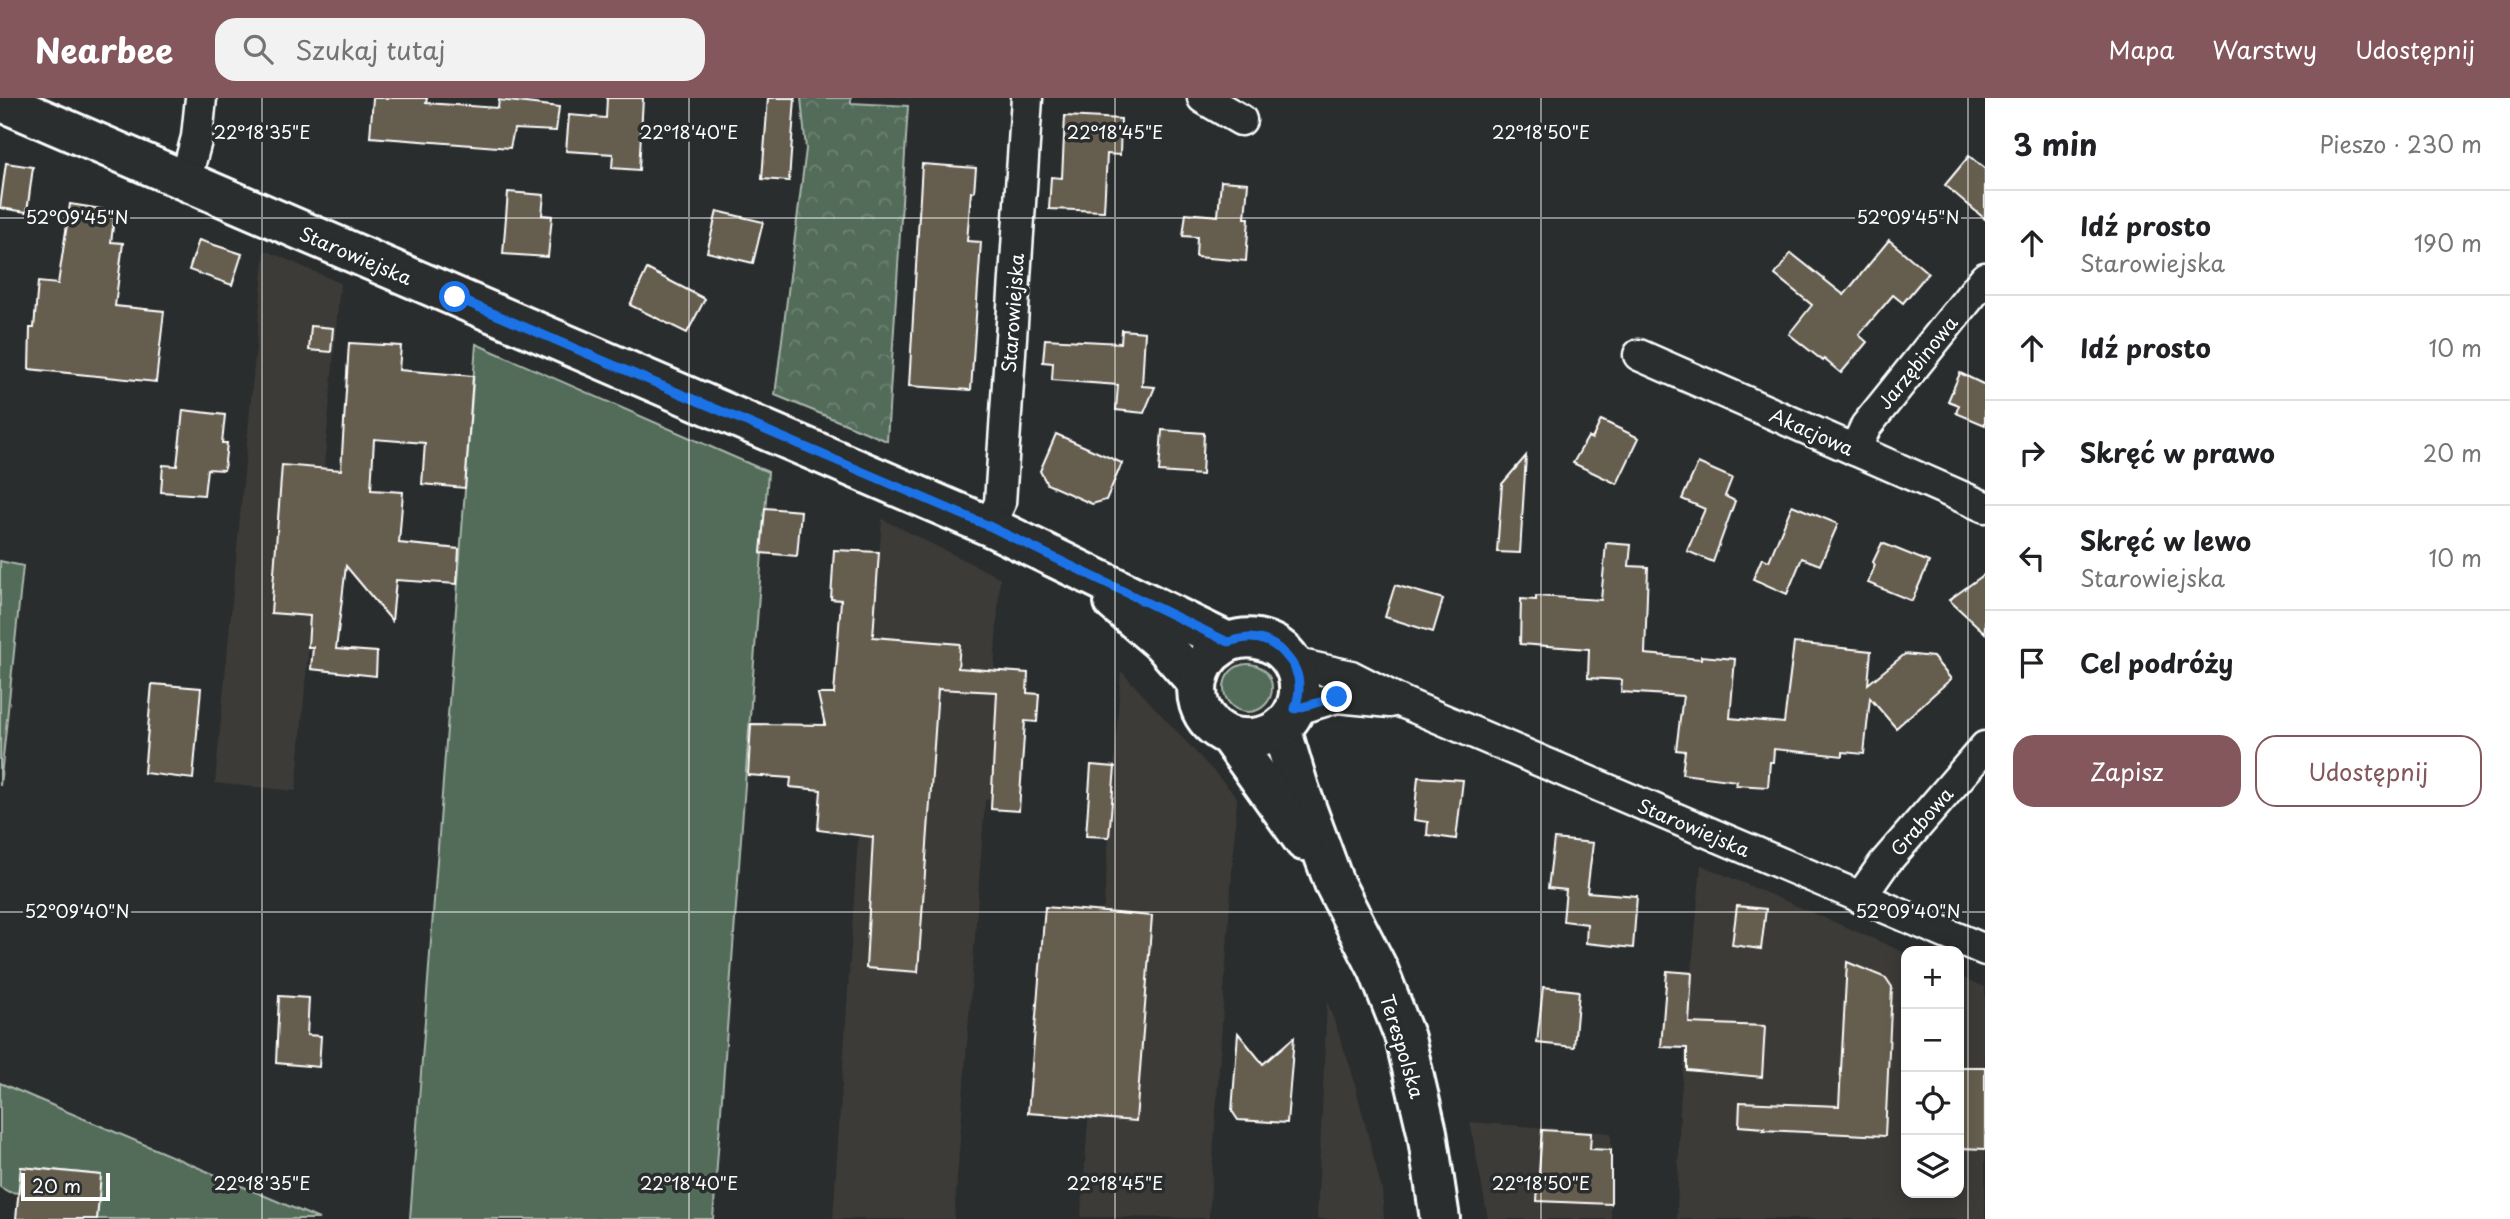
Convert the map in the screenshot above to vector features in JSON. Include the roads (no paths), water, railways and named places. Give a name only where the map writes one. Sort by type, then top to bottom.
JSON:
[{"type":"street","points":[[186,182],[197,137],[201,98]]},
{"type":"street","name":"Starowiejska","points":[[989,526],[1000,503],[1027,98]]},
{"type":"street","points":[[1203,98],[1241,120]]},
{"type":"street","name":"Starowiejska","points":[[0,101],[989,526],[1228,642]]},
{"type":"street","name":"Jarzębinowa","points":[[1855,450],[1866,426],[1985,278]]},
{"type":"street","name":"Akacjowa","points":[[1639,355],[1985,507]]},
{"type":"street","name":"Starowiejska","points":[[1075,569],[1162,643],[1197,682]]},
{"type":"street","points":[[1250,638],[1263,640],[1275,646],[1292,663],[1300,687],[1288,719],[1260,739],[1245,740],[1228,736],[1211,724],[1204,714],[1198,700],[1197,682],[1210,655],[1228,642],[1250,638]]},
{"type":"street","name":"Starowiejska","points":[[1292,663],[1351,676],[1404,702],[1985,950]]},
{"type":"street","name":"Starowiejska","points":[[1288,719],[1337,697],[1404,702]]},
{"type":"street","name":"Terespolska","points":[[1288,719],[1298,788],[1334,883],[1378,969],[1405,1038],[1427,1132],[1440,1219]]},
{"type":"street","name":"Terespolska","points":[[1228,736],[1334,883]]},
{"type":"street","name":"Grabowa","points":[[1860,898],[1883,865],[1985,747]]}]
